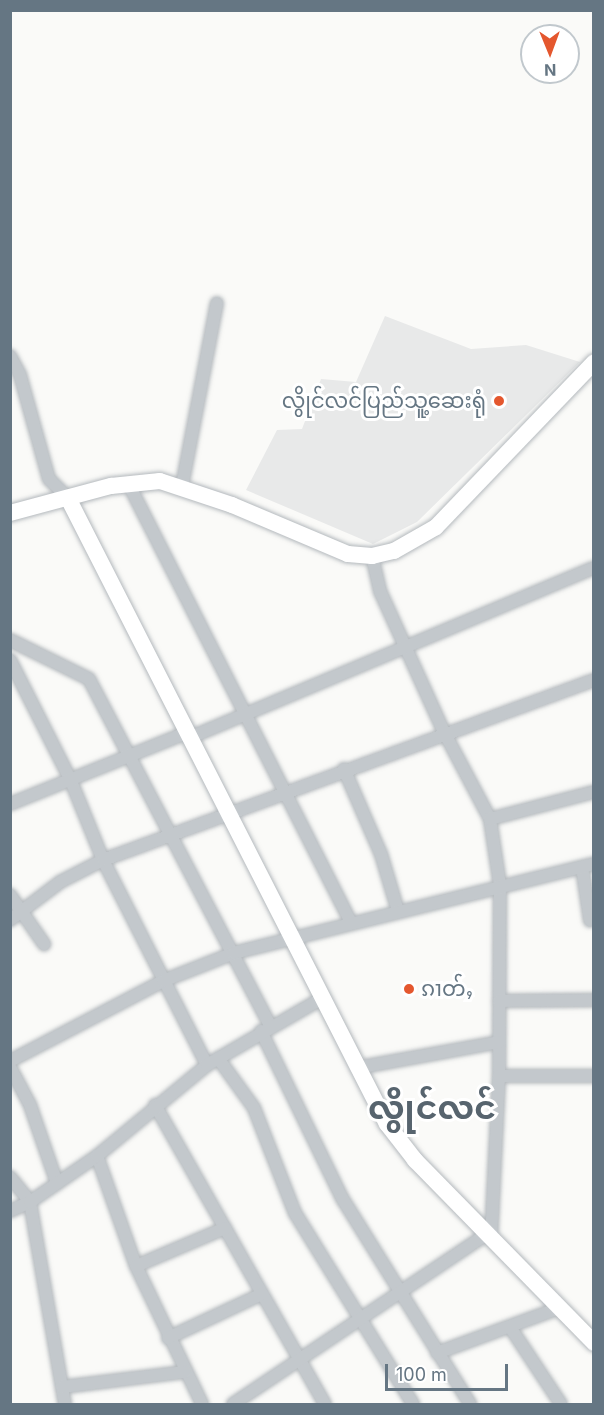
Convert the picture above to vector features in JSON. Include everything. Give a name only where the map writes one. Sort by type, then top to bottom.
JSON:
[{"type":"highway","points":[[10,513],[128,483],[160,481],[182,486],[348,554],[372,556],[394,551],[436,527],[594,362]]},
{"type":"highway","points":[[68,498],[356,1068],[387,1124],[415,1160],[593,1340]]},
{"type":"street","points":[[182,486],[217,303]]},
{"type":"street","points":[[11,358],[20,375],[49,479],[68,498]]},
{"type":"street","points":[[128,483],[247,712],[351,923]]},
{"type":"street","points":[[233,1404],[246,1401],[300,1359],[398,1292],[489,1236],[499,1076],[500,885],[490,819],[444,732],[380,591],[372,556]]},
{"type":"street","points":[[10,804],[406,648],[594,568]]},
{"type":"street","points":[[10,640],[89,679],[234,953],[265,1028],[342,1198],[398,1292],[470,1404]]},
{"type":"street","points":[[10,660],[71,781],[104,860],[207,1065]]},
{"type":"street","points":[[10,920],[60,882],[104,860],[444,732],[594,680]]},
{"type":"street","points":[[344,769],[381,854],[398,911]]},
{"type":"street","points":[[490,819],[594,792]]},
{"type":"street","points":[[10,1061],[163,981],[234,953],[500,885],[588,865],[590,920],[594,919]]},
{"type":"street","points":[[10,895],[44,944]]},
{"type":"street","points":[[10,1211],[30,1202],[97,1156],[154,1105],[207,1065],[265,1028],[321,999]]},
{"type":"street","points":[[499,1000],[594,1000]]},
{"type":"street","points":[[356,1068],[499,1041]]},
{"type":"street","points":[[218,1058],[254,1108],[295,1213],[413,1404]]},
{"type":"street","points":[[10,1067],[30,1105],[57,1184]]},
{"type":"street","points":[[499,1076],[594,1076]]},
{"type":"street","points":[[154,1105],[325,1404]]},
{"type":"street","points":[[97,1156],[136,1266],[168,1338],[202,1404]]},
{"type":"street","points":[[10,1177],[30,1202],[66,1404]]},
{"type":"street","points":[[136,1266],[225,1228]]},
{"type":"street","points":[[168,1338],[262,1294]]},
{"type":"street","points":[[437,1353],[559,1308]]},
{"type":"street","points":[[510,1327],[561,1404]]},
{"type":"street","points":[[62,1388],[185,1372]]},
{"type":"shaded area","points":[[385,316],[471,349],[526,345],[580,362],[417,522],[373,544],[246,490],[277,430],[302,429],[321,379],[356,382]]},
{"type":"place","name":"လွိုင်လင်ပြည်သူ့ဆေးရုံ","points":[[499,401]]},
{"type":"place","name":"ၵၢတ်ႇ","points":[[409,989]]},
{"type":"district","name":"လွိုင်လင်","points":[[432,1108]]}]
